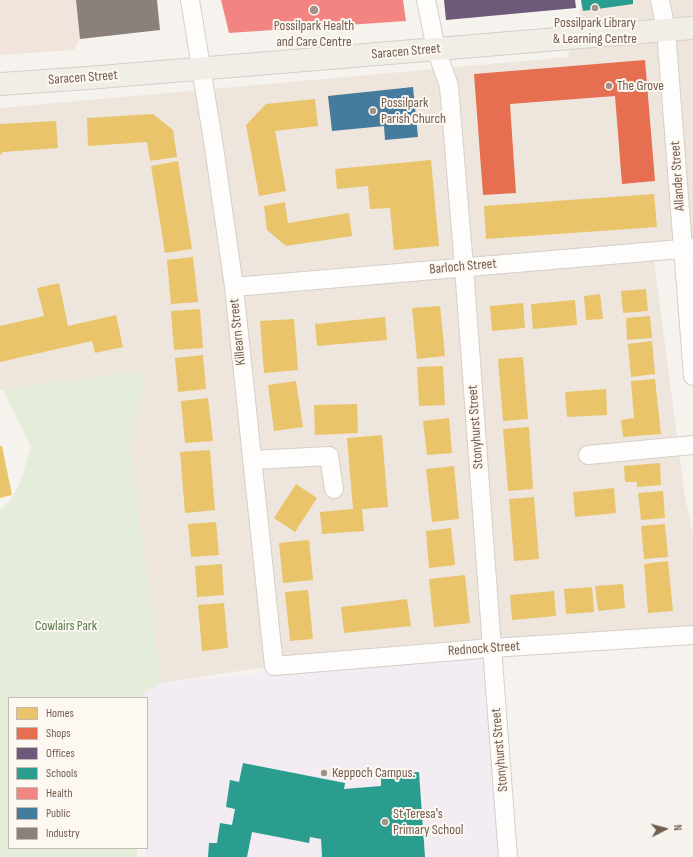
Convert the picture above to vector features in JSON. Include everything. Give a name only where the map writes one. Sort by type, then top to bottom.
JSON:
[{"type":"main road","name":"Saracen Street","points":[[0,84],[202,69],[693,28]]},
{"type":"street","name":"Killearn Street","points":[[190,0],[214,147],[234,287],[274,666]]},
{"type":"street","name":"Stonyhurst Street","points":[[426,0],[436,49],[449,86],[508,857]]},
{"type":"street","name":"Allander Street","points":[[660,0],[666,30],[688,249],[693,376]]},
{"type":"street","name":"Barloch Street","points":[[234,287],[688,249]]},
{"type":"street","points":[[588,455],[693,445]]},
{"type":"street","points":[[252,460],[329,456],[334,489]]},
{"type":"street","name":"Rednock Street","points":[[274,666],[492,648],[693,635]]},
{"type":"shaded area","points":[[0,0],[76,0],[80,39],[74,50],[0,55]]},
{"type":"shaded area","points":[[581,0],[693,0],[693,248],[653,253],[685,497],[693,535],[693,635],[492,648],[260,668],[161,683],[129,443],[147,371],[0,390],[0,108],[568,57],[581,7]]},
{"type":"shaded area","name":"Keppoch Campus.","points":[[492,648],[508,857],[146,857],[146,849],[148,849],[148,697],[143,697],[145,692],[161,683]]},
{"type":"green space","name":"Cowlairs Park","points":[[147,371],[129,443],[161,683],[145,692],[143,697],[8,697],[8,849],[137,849],[137,857],[0,857],[0,509],[7,504],[17,490],[31,447],[2,389]]},
{"type":"building: Homes","points":[[315,99],[318,126],[275,131],[286,191],[259,196],[246,125],[266,104]]},
{"type":"building: Homes","points":[[153,114],[173,130],[177,157],[150,161],[147,142],[88,146],[87,118]]},
{"type":"building: Homes","points":[[56,121],[58,148],[3,152],[0,155],[0,124]]},
{"type":"building: Homes","points":[[431,160],[439,246],[394,250],[390,208],[370,209],[368,186],[337,189],[335,169]]},
{"type":"building: Homes","points":[[178,161],[192,249],[165,253],[151,166]]},
{"type":"building: Homes","points":[[654,194],[657,227],[486,239],[484,206]]},
{"type":"building: Homes","points":[[285,202],[288,223],[349,213],[352,236],[286,246],[267,230],[264,206]]},
{"type":"building: Homes","points":[[193,257],[198,302],[171,304],[167,260]]},
{"type":"building: Homes","points":[[59,283],[68,326],[116,315],[123,347],[95,353],[92,341],[0,362],[0,326],[44,316],[37,288]]},
{"type":"building: Homes","points":[[646,289],[648,311],[623,313],[621,291]]},
{"type":"building: Homes","points":[[600,294],[603,319],[586,320],[584,296]]},
{"type":"building: Homes","points":[[575,300],[577,325],[533,329],[531,304]]},
{"type":"building: Homes","points":[[523,303],[525,328],[492,331],[490,306]]},
{"type":"building: Homes","points":[[440,306],[445,356],[417,359],[412,308]]},
{"type":"building: Homes","points":[[200,309],[203,348],[174,350],[171,311]]},
{"type":"building: Homes","points":[[650,316],[652,338],[627,340],[626,318]]},
{"type":"building: Homes","points":[[385,317],[387,340],[317,346],[315,324]]},
{"type":"building: Homes","points":[[294,319],[298,370],[264,373],[260,321]]},
{"type":"building: Homes","points":[[652,341],[655,374],[631,377],[628,344]]},
{"type":"building: Homes","points":[[203,355],[206,389],[178,392],[175,358]]},
{"type":"building: Homes","points":[[523,357],[528,419],[503,421],[498,359]]},
{"type":"building: Homes","points":[[443,366],[445,405],[419,406],[417,367]]},
{"type":"building: Homes","points":[[655,379],[661,434],[623,437],[621,420],[634,418],[631,381]]},
{"type":"building: Homes","points":[[296,381],[303,427],[274,431],[268,385]]},
{"type":"building: Homes","points":[[606,389],[607,415],[567,417],[565,392]]},
{"type":"building: Homes","points":[[208,398],[213,441],[185,443],[181,401]]},
{"type":"building: Homes","points":[[357,404],[358,433],[315,435],[314,405]]},
{"type":"building: Homes","points":[[449,418],[452,453],[427,455],[423,421]]},
{"type":"building: Homes","points":[[529,427],[533,489],[508,491],[503,429]]},
{"type":"building: Homes","points":[[382,435],[388,507],[362,509],[364,531],[322,534],[320,512],[353,509],[347,438]]},
{"type":"building: Homes","points":[[0,446],[2,446],[12,495],[0,498]]},
{"type":"building: Homes","points":[[210,450],[215,510],[185,513],[180,452]]},
{"type":"building: Homes","points":[[660,463],[661,485],[637,487],[637,482],[625,482],[624,466]]},
{"type":"building: Homes","points":[[454,466],[459,519],[432,522],[426,469]]},
{"type":"building: Homes","points":[[296,484],[317,498],[295,532],[274,518]]},
{"type":"building: Homes","points":[[614,488],[616,513],[575,517],[573,492]]},
{"type":"building: Homes","points":[[663,491],[665,518],[641,520],[638,493]]},
{"type":"building: Homes","points":[[534,497],[539,559],[514,561],[509,499]]},
{"type":"building: Homes","points":[[216,522],[219,555],[191,557],[188,524]]},
{"type":"building: Homes","points":[[665,524],[668,557],[644,559],[641,526]]},
{"type":"building: Homes","points":[[451,528],[455,565],[429,568],[426,531]]},
{"type":"building: Homes","points":[[309,540],[313,580],[283,583],[279,543]]},
{"type":"building: Homes","points":[[668,561],[673,611],[648,613],[644,564]]},
{"type":"building: Homes","points":[[222,564],[224,595],[197,597],[195,566]]},
{"type":"building: Homes","points":[[465,575],[470,623],[434,627],[429,579]]},
{"type":"building: Homes","points":[[623,584],[625,608],[598,611],[595,586]]},
{"type":"building: Homes","points":[[592,587],[594,612],[566,614],[564,589]]},
{"type":"building: Homes","points":[[308,590],[313,639],[290,641],[285,592]]},
{"type":"building: Homes","points":[[554,591],[556,616],[512,620],[510,595]]},
{"type":"building: Homes","points":[[407,599],[411,626],[344,633],[341,607]]},
{"type":"building: Homes","points":[[224,603],[228,648],[202,651],[198,605]]},
{"type":"building: Shops","points":[[645,60],[655,181],[622,184],[615,96],[510,104],[516,193],[483,195],[474,74]]},
{"type":"building: Offices","points":[[444,0],[575,0],[576,8],[446,20]]},
{"type":"building: Schools","name":"Possilpark Library & Learning Centre","points":[[581,0],[633,0],[633,4],[583,11]]},
{"type":"building: Schools","points":[[243,763],[345,783],[344,789],[381,786],[381,774],[419,772],[425,857],[322,857],[321,839],[310,837],[309,843],[252,832],[247,857],[208,857],[209,843],[217,843],[220,823],[232,825],[235,809],[226,807],[230,780],[239,782]]},
{"type":"building: Health","name":"Possilpark Health and Care Centre","points":[[221,0],[403,0],[406,21],[229,33]]},
{"type":"building: Public","name":"Possilpark Parish Church","points":[[413,87],[418,137],[385,140],[384,126],[332,131],[328,96]]},
{"type":"building: Industry","points":[[76,0],[157,0],[160,30],[80,39]]},
{"type":"place","name":"Possilpark Library & Learning Centre","points":[[595,8]]},
{"type":"place","name":"Possilpark Health and Care Centre","points":[[314,10]]},
{"type":"place","name":"The Grove","points":[[609,86]]},
{"type":"place","name":"Possilpark Parish Church","points":[[373,111]]},
{"type":"place","name":"Keppoch Campus.","points":[[324,773]]},
{"type":"place","name":"St Teresa's Primary School","points":[[385,822]]}]
